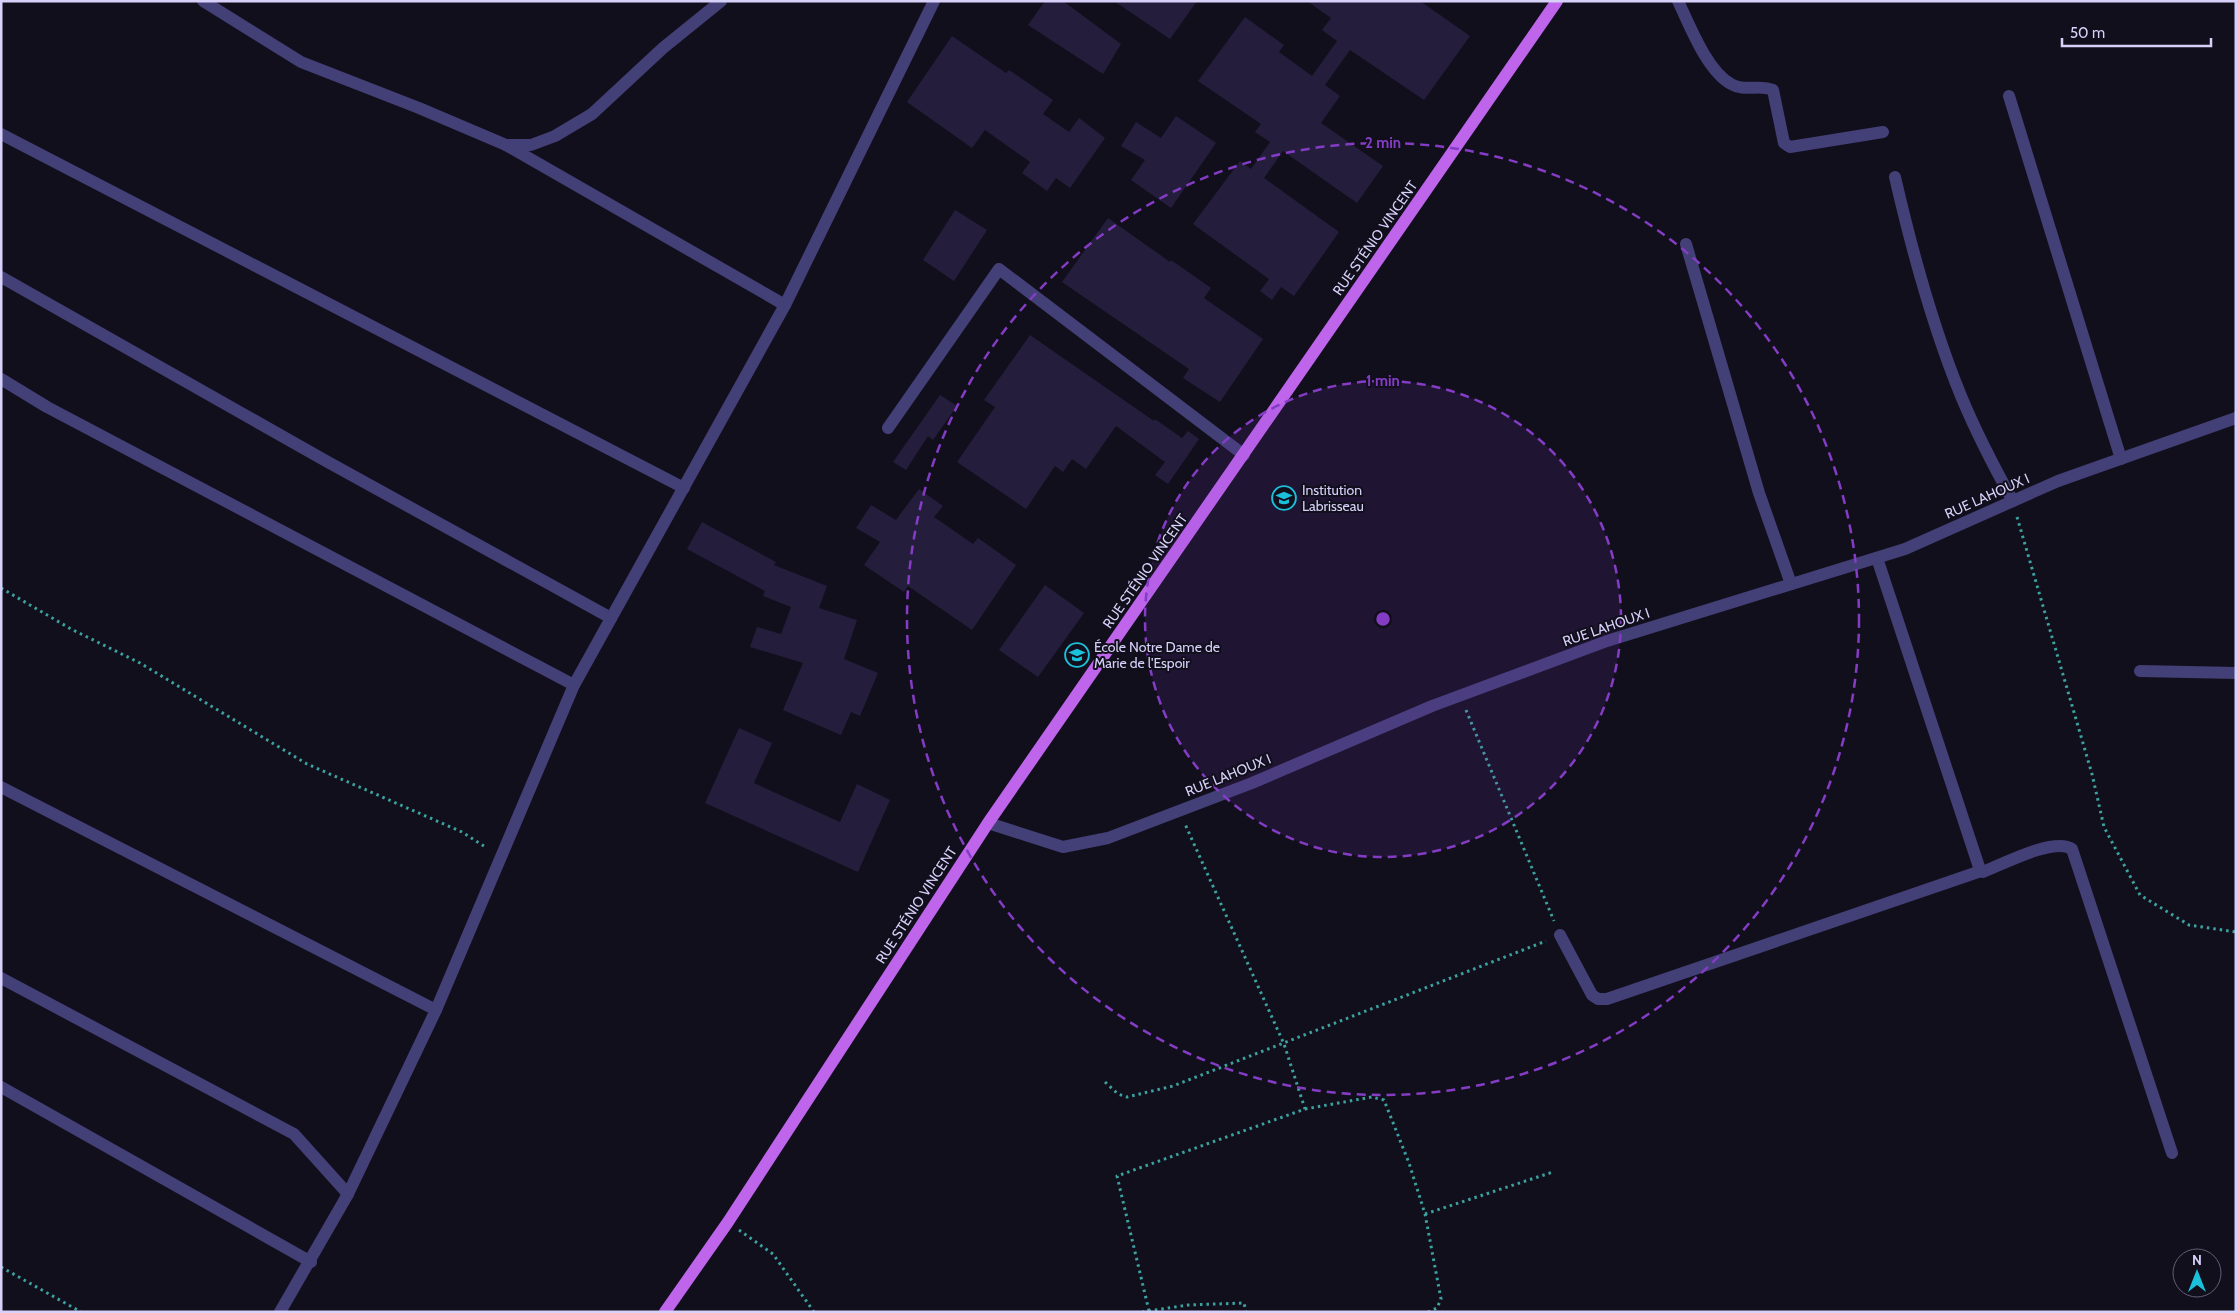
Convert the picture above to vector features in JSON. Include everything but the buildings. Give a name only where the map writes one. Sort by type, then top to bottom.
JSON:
[{"type":"main road","name":"RUE STÉNIO VINCENT","points":[[665,1312],[728,1222],[988,823],[1556,1]]},
{"type":"street","points":[[506,145],[531,145],[555,136],[592,114],[663,48],[720,1]]},
{"type":"street","points":[[280,1312],[348,1194],[436,1010],[574,685],[785,305],[934,1]]},
{"type":"street","points":[[1678,1],[1716,72],[1732,85],[1744,88],[1765,86],[1772,90],[1784,143],[1790,147],[1884,132]]},
{"type":"street","points":[[212,4],[301,62],[419,108],[506,145],[785,305]]},
{"type":"street","points":[[2009,96],[2121,459]]},
{"type":"street","points":[[1,134],[684,488]]},
{"type":"street","points":[[1895,177],[1908,233],[1938,334],[1964,404],[1986,452],[2013,501]]},
{"type":"street","points":[[1686,244],[1759,493],[1791,584]]},
{"type":"street","points":[[888,428],[999,269],[1244,455]]},
{"type":"street","points":[[1,277],[326,461],[611,618]]},
{"type":"street","points":[[1,379],[47,407],[574,685]]},
{"type":"street","name":"RUE LAHOUX I","points":[[988,823],[1063,847],[1108,838],[1252,783],[1460,695],[1607,641],[1905,549],[2058,481],[2236,418]]},
{"type":"street","points":[[1876,558],[1981,871]]},
{"type":"street","points":[[2140,671],[2236,673]]},
{"type":"street","points":[[1,788],[436,1010]]},
{"type":"street","points":[[1560,935],[1592,995],[1598,999],[1607,999],[2052,845],[2068,846],[2072,849],[2172,1152]]},
{"type":"street","points":[[1,978],[294,1134],[348,1194]]},
{"type":"street","points":[[1,1087],[310,1262]]},
{"type":"path","points":[[2013,501],[2092,774],[2104,827],[2140,896],[2189,926],[2236,932]]},
{"type":"path","points":[[1,588],[71,629],[140,663],[307,764],[462,832],[501,856]]},
{"type":"path","points":[[1104,1082],[1118,1094],[1127,1097],[1173,1086],[1560,935],[1460,695]]},
{"type":"path","points":[[1179,811],[1284,1044],[1305,1109]]},
{"type":"path","points":[[1150,1311],[1117,1176],[1305,1109],[1372,1097],[1384,1100],[1409,1163],[1425,1214],[1441,1298],[1437,1308],[1428,1312]]},
{"type":"path","points":[[1425,1214],[1553,1172]]},
{"type":"path","points":[[728,1222],[773,1254],[814,1312]]},
{"type":"path","points":[[1,1267],[81,1312]]},
{"type":"path","points":[[1142,1312],[1188,1305],[1244,1303],[1246,1312]]},
{"type":"place","name":"Institution Labrisseau","points":[[1284,498]]},
{"type":"place","name":"École Notre Dame de Marie de l'Espoir","points":[[1077,655]]}]
